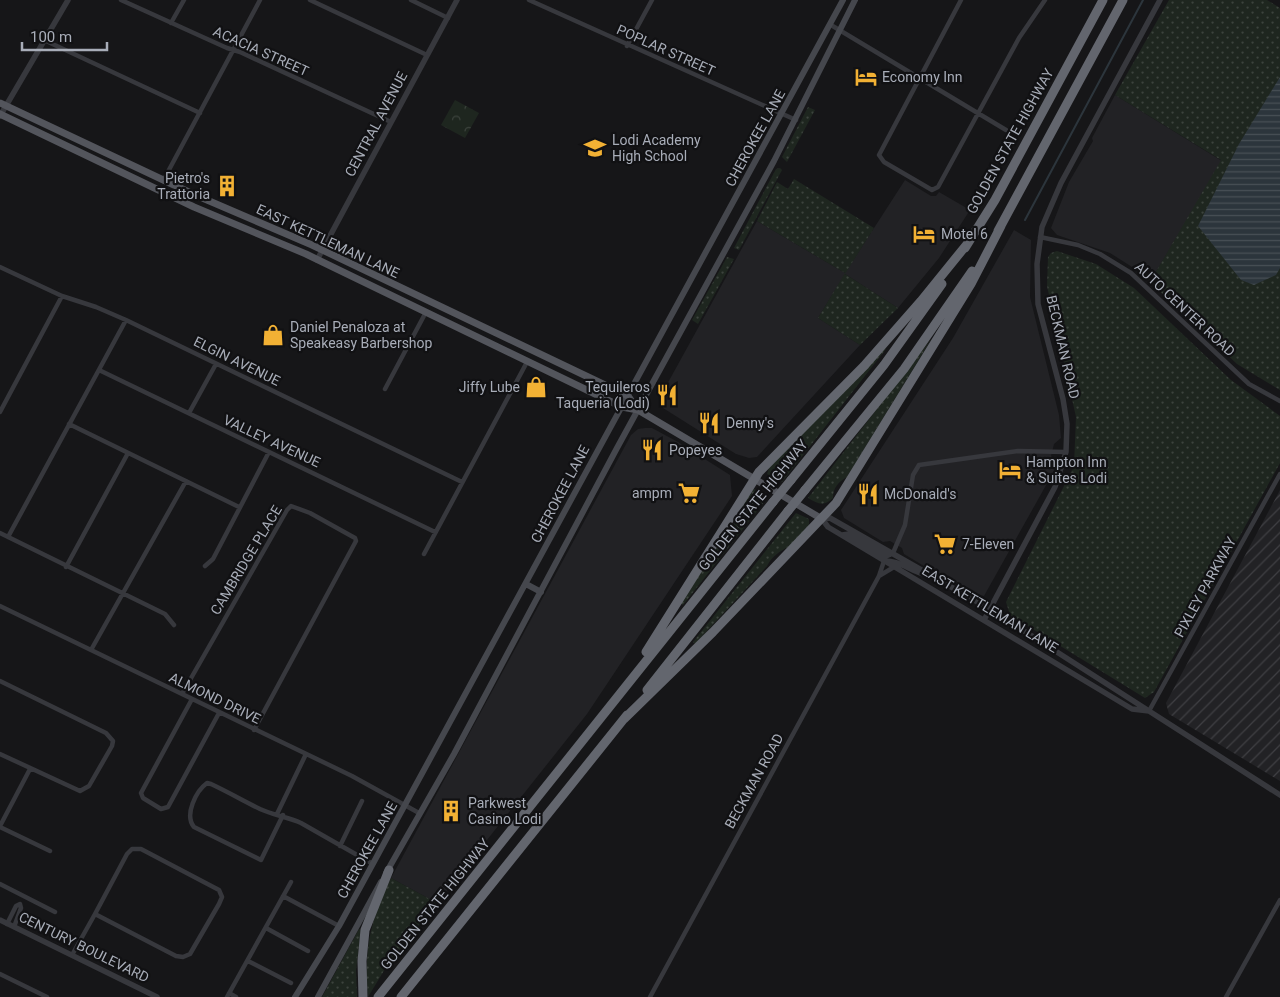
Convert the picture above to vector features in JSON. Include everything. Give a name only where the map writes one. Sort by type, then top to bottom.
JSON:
[{"type":"highway","name":"GOLDEN STATE HIGHWAY","points":[[378,997],[904,338],[995,200],[1103,0]]},
{"type":"highway","points":[[624,720],[713,632],[836,503],[971,284],[1000,226],[1123,0]]},
{"type":"highway","points":[[401,997],[924,342],[1000,226]]},
{"type":"highway","points":[[605,713],[654,641],[755,478],[864,366],[921,301],[968,243]]},
{"type":"highway","points":[[363,992],[362,961],[365,930],[389,870]]},
{"type":"main road","name":"CHEROKEE LANE","points":[[295,997],[339,926],[844,0]]},
{"type":"main road","name":"CHEROKEE LANE","points":[[318,997],[419,813],[454,754],[796,120],[855,0]]},
{"type":"main road","name":"EAST KETTLEMAN LANE","points":[[3,105],[163,181],[322,250],[628,396],[638,410]]},
{"type":"main road","name":"EAST KETTLEMAN LANE","points":[[0,115],[187,203],[318,260],[622,406],[638,410],[822,519]]},
{"type":"main road","points":[[526,584],[541,592]]},
{"type":"street","points":[[0,115],[3,105],[68,0]]},
{"type":"street","name":"ACACIA STREET","points":[[121,0],[391,122]]},
{"type":"street","points":[[172,23],[184,0]]},
{"type":"street","points":[[163,181],[260,0]]},
{"type":"street","points":[[310,0],[426,55]]},
{"type":"street","points":[[411,0],[448,18]]},
{"type":"street","name":"CENTRAL AVENUE","points":[[318,260],[457,0]]},
{"type":"street","name":"POPLAR STREET","points":[[529,0],[627,46],[796,120]]},
{"type":"street","points":[[627,46],[652,0]]},
{"type":"street","points":[[961,0],[879,155],[884,162],[928,189],[935,190],[1019,38],[1045,0]]},
{"type":"street","name":"BECKMAN ROAD","points":[[984,620],[1055,486],[1066,452],[1067,424],[1063,399],[1038,304],[1036,278],[1040,237],[1047,213],[1061,182],[1160,0]]},
{"type":"street","points":[[831,24],[1006,130]]},
{"type":"street","points":[[44,40],[200,113]]},
{"type":"street","name":"AUTO CENTER ROAD","points":[[1040,237],[1078,246],[1100,254],[1123,267],[1249,384],[1280,401]]},
{"type":"street","points":[[0,275],[2,268]]},
{"type":"street","name":"ELGIN AVENUE","points":[[2,268],[62,296],[96,307],[126,320],[462,482]]},
{"type":"street","points":[[0,412],[62,296]]},
{"type":"street","points":[[385,389],[426,312]]},
{"type":"street","points":[[8,537],[126,320]]},
{"type":"street","points":[[424,554],[527,362]]},
{"type":"street","points":[[189,413],[216,364]]},
{"type":"street","name":"VALLEY AVENUE","points":[[99,370],[435,532]]},
{"type":"street","points":[[70,424],[238,507]]},
{"type":"street","points":[[842,535],[849,534],[886,556],[893,553],[905,524],[913,475],[919,466],[1018,451],[1066,452]]},
{"type":"street","points":[[206,566],[213,559],[238,507],[269,452]]},
{"type":"street","points":[[66,567],[128,453]]},
{"type":"street","name":"PIXLEY PARKWAY","points":[[1149,711],[1280,474]]},
{"type":"street","points":[[91,650],[186,481]]},
{"type":"street","name":"CAMBRIDGE PLACE","points":[[182,694],[287,510],[291,506],[310,514],[355,538],[356,542],[254,730]]},
{"type":"street","name":"EAST KETTLEMAN LANE","points":[[822,519],[830,518],[990,608],[1280,795]]},
{"type":"street","name":"EAST KETTLEMAN LANE","points":[[822,519],[828,526],[884,561],[1132,709],[1149,711]]},
{"type":"street","points":[[0,533],[165,614],[174,625]]},
{"type":"street","points":[[884,561],[897,561],[921,574],[931,575]]},
{"type":"street","name":"BECKMAN ROAD","points":[[650,997],[879,576],[884,561]]},
{"type":"street","points":[[879,576],[894,567]]},
{"type":"street","name":"ALMOND DRIVE","points":[[0,606],[352,776],[419,813]]},
{"type":"street","points":[[0,681],[106,733],[113,741],[94,778],[86,789],[80,791],[0,754]]},
{"type":"street","points":[[192,699],[140,794],[143,798],[161,809],[168,807],[219,713]]},
{"type":"street","points":[[276,814],[306,754]]},
{"type":"street","points":[[30,769],[0,827],[50,851]]},
{"type":"street","points":[[283,815],[261,860],[194,826],[190,818],[192,808],[202,787],[206,784],[262,810],[283,815],[373,864]]},
{"type":"street","points":[[340,846],[362,801]]},
{"type":"street","points":[[72,955],[127,854],[132,849],[138,848],[210,884],[219,890],[221,894],[219,904],[190,954],[186,957],[176,956],[95,914]]},
{"type":"street","points":[[236,997],[228,995],[291,882]]},
{"type":"street","points":[[0,884],[55,912]]},
{"type":"street","points":[[10,925],[21,908],[20,904],[24,896]]},
{"type":"street","points":[[283,896],[339,926]]},
{"type":"street","points":[[1226,997],[1280,900]]},
{"type":"street","name":"CENTURY BOULEVARD","points":[[0,920],[157,997]]},
{"type":"street","points":[[266,928],[308,951]]},
{"type":"street","points":[[248,961],[291,983]]},
{"type":"street","points":[[0,974],[47,997]]},
{"type":"shaded area","points":[[1280,77],[1280,268],[1276,275],[1254,285],[1241,280],[1198,226],[1239,144]]},
{"type":"shaded area","points":[[1115,95],[1222,161],[1150,282],[1140,272],[1110,253],[1057,235],[1051,228],[1069,182],[1093,141],[1092,138]]},
{"type":"shaded area","points":[[905,180],[931,196],[936,196],[939,192],[970,210],[939,258],[898,308],[845,274],[818,318],[860,345],[757,457],[749,458],[736,454],[663,408],[660,397],[757,221],[845,273]]},
{"type":"shaded area","points":[[1014,230],[1031,240],[1030,297],[1059,415],[1061,438],[1054,444],[1051,456],[1056,462],[1054,471],[984,596],[969,593],[904,554],[902,548],[890,541],[883,542],[844,518],[841,510],[953,338]]},
{"type":"shaded area","points":[[652,428],[678,442],[730,475],[732,496],[587,714],[437,903],[391,878],[631,435],[638,429]]},
{"type":"shaded area","points":[[1280,490],[1280,781],[1169,714],[1166,703]]},
{"type":"green space","points":[[1169,0],[1267,0],[1280,8],[1280,390],[1237,364],[1150,282],[1221,160],[1115,95]]},
{"type":"green space","points":[[455,100],[479,113],[465,138],[441,125]]},
{"type":"green space","points":[[808,107],[815,110],[787,162],[782,157]]},
{"type":"green space","points":[[780,168],[782,170],[739,250],[734,248],[776,169]]},
{"type":"green space","points":[[794,179],[874,228],[845,274],[898,308],[860,345],[818,318],[845,273],[757,221],[777,182],[788,189]]},
{"type":"green space","points":[[1057,251],[1096,264],[1134,288],[1231,380],[1280,416],[1280,463],[1154,692],[1145,698],[1010,615],[1006,602],[1074,466],[1076,417],[1047,286],[1048,257],[1051,253]]},
{"type":"green space","points":[[727,257],[734,259],[698,324],[692,320]]},
{"type":"green space","points":[[932,338],[847,477],[837,486],[833,498],[827,503],[821,504],[808,498]]},
{"type":"green space","points":[[883,347],[886,349],[782,482],[767,474],[769,468]]},
{"type":"green space","points":[[754,489],[769,496],[683,605],[679,603],[723,536],[731,529],[741,507]]},
{"type":"green space","points":[[796,513],[809,519],[809,525],[794,542],[773,557],[767,566],[695,644],[693,642]]},
{"type":"green space","points":[[391,878],[437,903],[388,964],[368,997],[367,964],[370,936],[378,908]]},
{"type":"green space","points":[[359,929],[361,930],[356,970],[357,997],[322,997]]},
{"type":"waterway","points":[[1025,220],[1143,0]]},
{"type":"place","name":"Economy Inn","points":[[866,77]]},
{"type":"place","name":"Lodi Academy High School","points":[[595,148]]},
{"type":"place","name":"Pietro's Trattoria","points":[[227,186]]},
{"type":"place","name":"Motel 6","points":[[924,234]]},
{"type":"place","name":"Daniel Penaloza at Speakeasy Barbershop","points":[[273,335]]},
{"type":"place","name":"Jiffy Lube","points":[[536,387]]},
{"type":"place","name":"Tequileros Taqueria (Lodi)","points":[[667,395]]},
{"type":"place","name":"Denny's","points":[[709,423]]},
{"type":"place","name":"Popeyes","points":[[652,450]]},
{"type":"place","name":"Hampton Inn & Suites Lodi","points":[[1010,470]]},
{"type":"place","name":"ampm","points":[[689,493]]},
{"type":"place","name":"McDonald's","points":[[868,494]]},
{"type":"place","name":"7-Eleven","points":[[945,544]]},
{"type":"place","name":"Parkwest Casino Lodi","points":[[451,811]]}]
